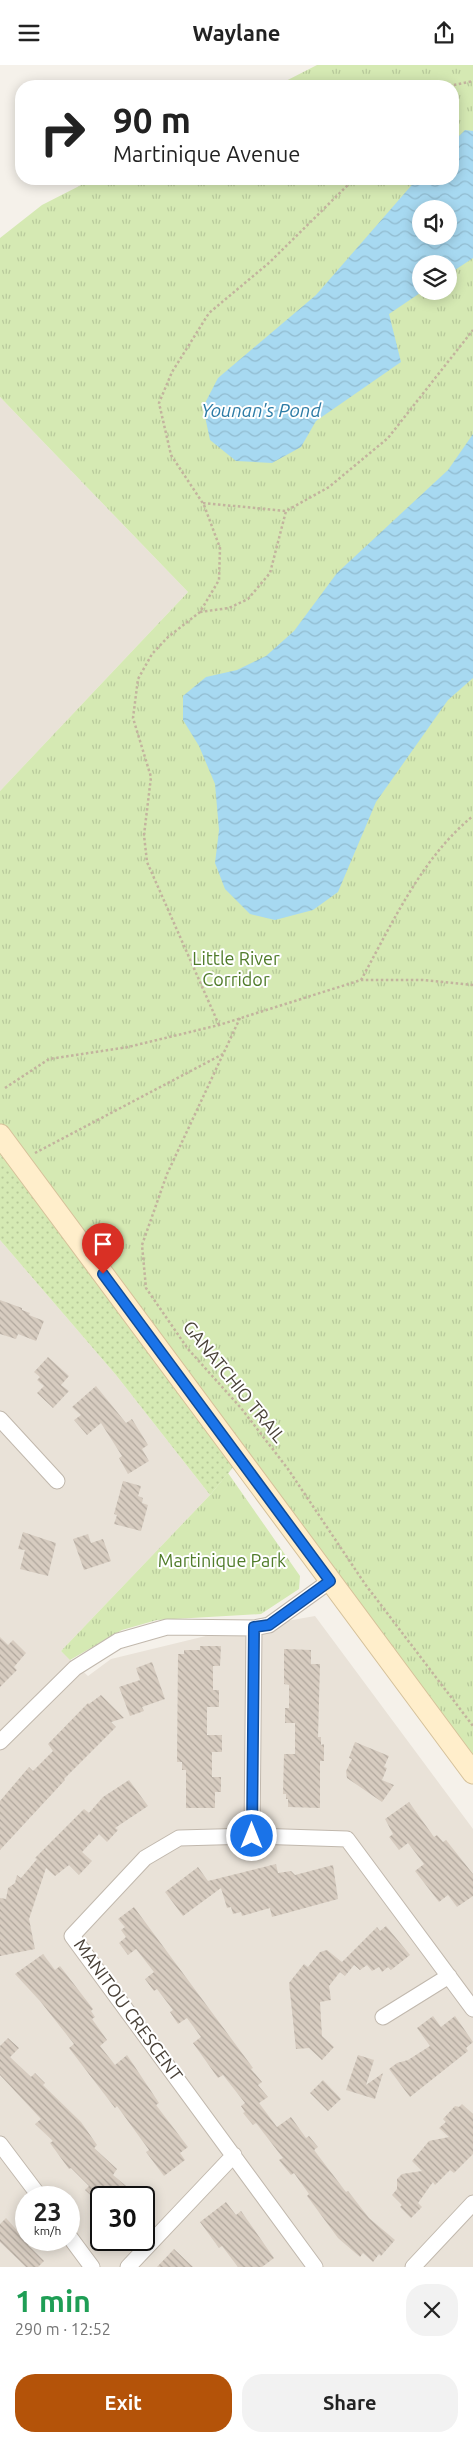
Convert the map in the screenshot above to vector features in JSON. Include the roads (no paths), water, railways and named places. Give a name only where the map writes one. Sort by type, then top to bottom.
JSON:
[{"type":"street","points":[[0,1135],[473,1773]]},
{"type":"street","points":[[0,1419],[56,1481]]},
{"type":"street","points":[[0,1742],[75,1668],[118,1641],[167,1627],[254,1627],[269,1625],[330,1581]]},
{"type":"street","points":[[252,1836],[254,1627]]},
{"type":"street","name":"MANITOU CRESCENT","points":[[315,2267],[72,1936],[145,1858],[179,1837],[252,1836],[347,1839],[473,2009]]},
{"type":"street","points":[[383,2017],[449,1976]]},
{"type":"street","points":[[0,2144],[32,2186]]},
{"type":"street","points":[[128,2267],[234,2155]]},
{"type":"street","points":[[413,2267],[473,2203]]},
{"type":"street","points":[[80,2251],[92,2267]]},
{"type":"water","name":"Younan's Pond","points":[[465,130],[473,131],[473,258],[457,269],[457,255],[412,255],[412,298],[389,314],[401,362],[316,421],[301,447],[272,463],[236,461],[210,440],[203,407],[218,378],[316,295],[412,185],[459,185],[459,136]]},
{"type":"water","points":[[473,434],[473,678],[448,700],[376,802],[338,892],[313,910],[275,920],[250,914],[225,889],[215,863],[219,830],[215,784],[199,746],[183,720],[183,696],[206,677],[237,670],[266,656],[294,631],[337,573],[448,470]]},
{"type":"park label","name":"Little River Corridor","points":[[236,970]]},
{"type":"park label","name":"Martinique Park","points":[[222,1561]]}]
